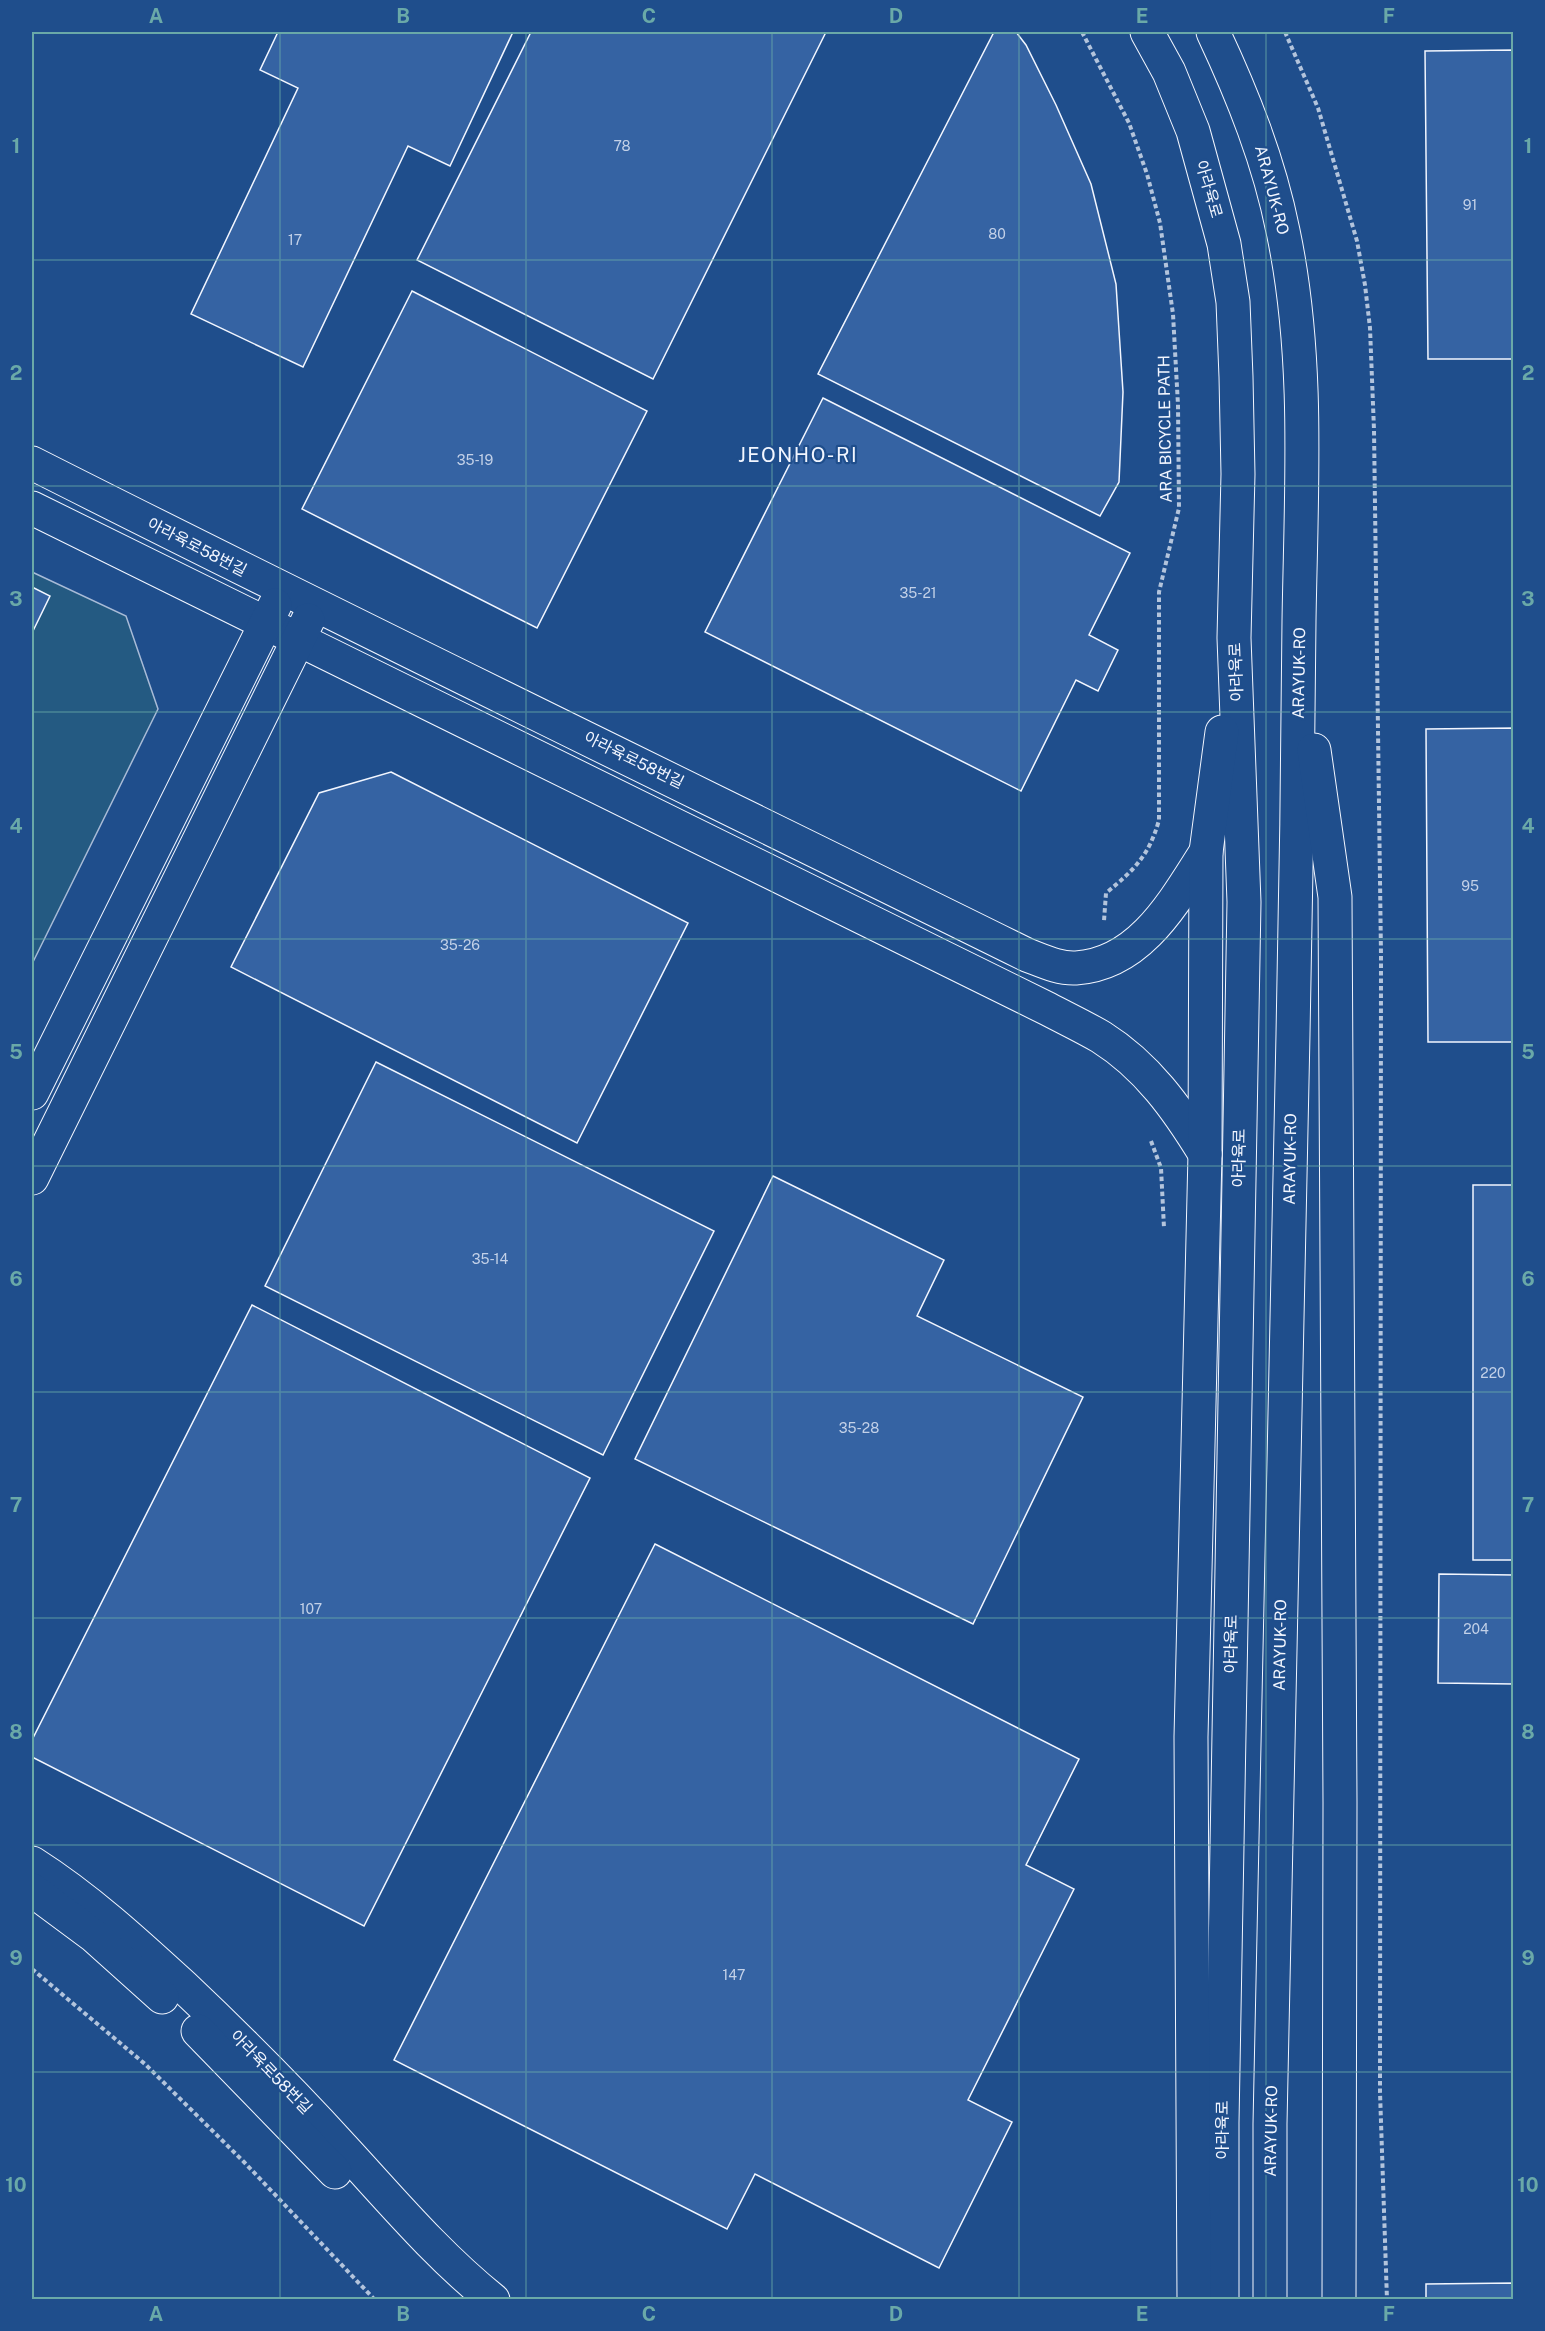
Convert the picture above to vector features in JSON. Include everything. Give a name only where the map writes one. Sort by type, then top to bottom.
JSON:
[{"type":"street","name":"아라육로","points":[[1147,32],[1169,72],[1193,131],[1224,244],[1233,302],[1238,474],[1234,638],[1244,902],[1222,2123],[1222,2300]]},
{"type":"street","name":"ARAYUK-RO","points":[[1213,32],[1236,80],[1272,183],[1290,266],[1300,368],[1296,915],[1270,2124],[1270,2300]]},
{"type":"street","name":"아라육로58번길","points":[[32,463],[282,590],[587,737],[1027,955],[1052,965],[1076,968],[1102,962],[1121,954],[1139,942],[1175,901],[1206,852]]},
{"type":"street","points":[[32,508],[1048,1009],[1101,1038],[1133,1061],[1160,1087],[1184,1118],[1205,1154]]},
{"type":"street","points":[[32,1094],[282,590]]},
{"type":"street","points":[[32,1178],[316,606]]},
{"type":"street","points":[[1194,2300],[1191,1737],[1205,1154],[1206,852],[1234,638]]},
{"type":"street","points":[[1299,648],[1335,897],[1340,1802],[1339,2300]]},
{"type":"street","name":"아라육로58번길","points":[[32,1863],[81,1897],[137,1943],[250,2049],[428,2240],[493,2300]]},
{"type":"street","name":"아라육로58번길","points":[[32,1890],[94,1936],[218,2049],[458,2300]]},
{"type":"path","name":"ARA BICYCLE PATH","points":[[1082,32],[1129,123],[1147,174],[1160,223],[1173,314],[1178,405],[1179,508],[1160,592],[1159,820],[1154,839],[1144,858],[1130,874],[1106,893]]},
{"type":"path","points":[[32,1969],[145,2064],[244,2162],[375,2300]]},
{"type":"shaded area","points":[[32,572],[126,616],[158,709],[32,964]]},
{"type":"building","points":[[278,32],[513,32],[450,166],[408,146],[303,367],[191,314],[298,88],[260,70]]},
{"type":"building","points":[[531,32],[826,32],[653,379],[417,260]]},
{"type":"building","points":[[994,32],[1016,32],[1026,45],[1056,105],[1091,184],[1116,284],[1123,392],[1119,482],[1100,516],[818,374]]},
{"type":"building","points":[[1514,50],[1514,359],[1428,359],[1425,51]]},
{"type":"building","points":[[412,291],[647,411],[537,628],[302,509]]},
{"type":"building","points":[[823,398],[1130,553],[1089,635],[1118,650],[1098,691],[1076,680],[1021,791],[705,632]]},
{"type":"building","points":[[32,587],[50,596],[32,633]]},
{"type":"building","points":[[1514,728],[1514,1042],[1428,1042],[1426,729]]},
{"type":"building","points":[[391,772],[688,923],[577,1143],[231,967],[319,793]]},
{"type":"building","points":[[376,1062],[714,1231],[603,1455],[265,1286]]},
{"type":"building","points":[[773,1176],[944,1260],[917,1316],[1083,1397],[973,1624],[635,1459]]},
{"type":"building","points":[[1473,1185],[1514,1185],[1514,1560],[1473,1560]]},
{"type":"building","points":[[252,1305],[590,1478],[364,1926],[32,1757],[32,1740]]},
{"type":"building","points":[[655,1544],[1079,1759],[1026,1865],[1074,1889],[968,2100],[1012,2122],[939,2268],[755,2174],[727,2229],[394,2060]]},
{"type":"building","points":[[1439,1574],[1514,1575],[1514,1684],[1438,1683]]},
{"type":"building","points":[[1514,2283],[1514,2300],[1426,2300],[1426,2284]]},
{"type":"district","name":"JEONHO-RI","points":[[798,455]]}]
